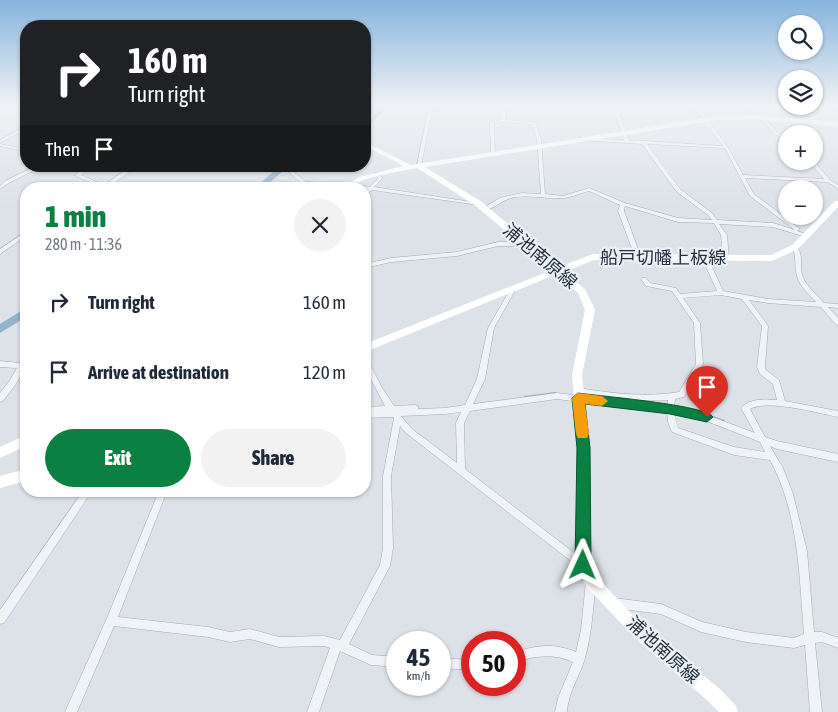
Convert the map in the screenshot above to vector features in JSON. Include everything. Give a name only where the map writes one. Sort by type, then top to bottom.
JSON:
[{"type":"main road","points":[[356,182],[376,174],[414,166],[578,139]]},
{"type":"main road","name":"浦池南原線","points":[[371,147],[414,166],[482,206],[582,291],[590,310],[577,375],[584,462],[583,565],[591,581],[640,634],[714,695],[730,712]]},
{"type":"main road","name":"船戸切幡上板線","points":[[371,346],[593,257],[772,258],[794,246],[804,234],[838,204]]},
{"type":"main road","points":[[0,453],[20,443]]},
{"type":"main road","points":[[0,482],[20,477]]},
{"type":"street","points":[[414,166],[421,139]]},
{"type":"street","points":[[493,139],[493,154]]},
{"type":"street","points":[[538,139],[543,195]]},
{"type":"street","points":[[583,139],[726,147]]},
{"type":"street","points":[[720,139],[752,195],[804,234]]},
{"type":"street","points":[[0,143],[20,148]]},
{"type":"street","points":[[644,143],[678,190],[704,208],[715,222],[724,235],[726,258]]},
{"type":"street","points":[[819,170],[828,181],[838,186]]},
{"type":"street","points":[[0,188],[7,182],[28,172]]},
{"type":"street","points":[[81,172],[78,175],[91,182]]},
{"type":"street","points":[[112,182],[128,172]]},
{"type":"street","points":[[291,172],[304,182]]},
{"type":"street","points":[[371,187],[381,178],[376,174]]},
{"type":"street","points":[[742,176],[828,181]]},
{"type":"street","points":[[0,182],[7,182]]},
{"type":"street","points":[[371,189],[416,193],[482,206],[494,206],[501,199],[509,196],[543,195],[564,197],[589,189],[624,204],[678,220],[774,225],[804,234]]},
{"type":"street","points":[[624,204],[621,211],[638,257]]},
{"type":"street","points":[[0,252],[20,238]]},
{"type":"street","points":[[371,265],[391,260],[457,254],[498,244],[525,244]]},
{"type":"street","points":[[794,246],[799,253],[800,278],[804,286],[823,304],[838,323]]},
{"type":"street","points":[[704,258],[721,293]]},
{"type":"street","points":[[371,415],[578,394],[672,397],[681,395],[700,364],[697,323],[674,289],[648,285],[644,279]]},
{"type":"street","points":[[461,472],[460,423],[481,379],[491,328],[513,289]]},
{"type":"street","points":[[680,296],[721,293],[745,299],[838,306]]},
{"type":"street","points":[[745,299],[765,326],[760,367],[763,372],[776,382],[782,404]]},
{"type":"street","points":[[0,364],[20,367]]},
{"type":"street","points":[[0,399],[20,371]]},
{"type":"street","points":[[371,374],[376,386],[394,413],[409,430],[583,565]]},
{"type":"street","points":[[578,394],[670,408],[707,417],[760,437],[838,458]]},
{"type":"street","points":[[672,397],[670,408],[672,424],[675,430],[734,451],[772,457]]},
{"type":"street","points":[[816,712],[802,551],[789,494],[780,471],[746,412],[746,406],[753,403],[782,404],[838,414]]},
{"type":"street","points":[[371,411],[394,413]]},
{"type":"street","points":[[313,712],[340,645],[385,566],[388,548],[387,476],[394,413]]},
{"type":"street","points":[[0,619],[84,497]]},
{"type":"street","points":[[71,712],[111,620],[160,497]]},
{"type":"street","points":[[561,712],[566,690],[580,659],[587,625],[591,581]]},
{"type":"street","points":[[613,603],[661,609],[701,627],[746,638],[794,643],[809,638],[822,637],[838,643]]},
{"type":"street","points":[[111,620],[208,632],[230,637],[250,634],[279,642],[324,641],[340,645],[372,660],[386,661]]},
{"type":"street","points":[[526,653],[539,649],[563,651],[580,659]]},
{"type":"waterway","points":[[266,182],[278,172]]},
{"type":"waterway","points":[[0,329],[20,316]]},
{"type":"waterway","points":[[525,397],[555,393]]},
{"type":"waterway","points":[[585,396],[668,407]]},
{"type":"waterway","points":[[673,407],[691,410]]},
{"type":"waterway","points":[[698,412],[724,421]]},
{"type":"slow traffic","points":[[582,434],[578,398],[602,401]]},
{"type":"route","points":[[583,565],[584,448],[578,398],[670,409],[707,417]]}]
